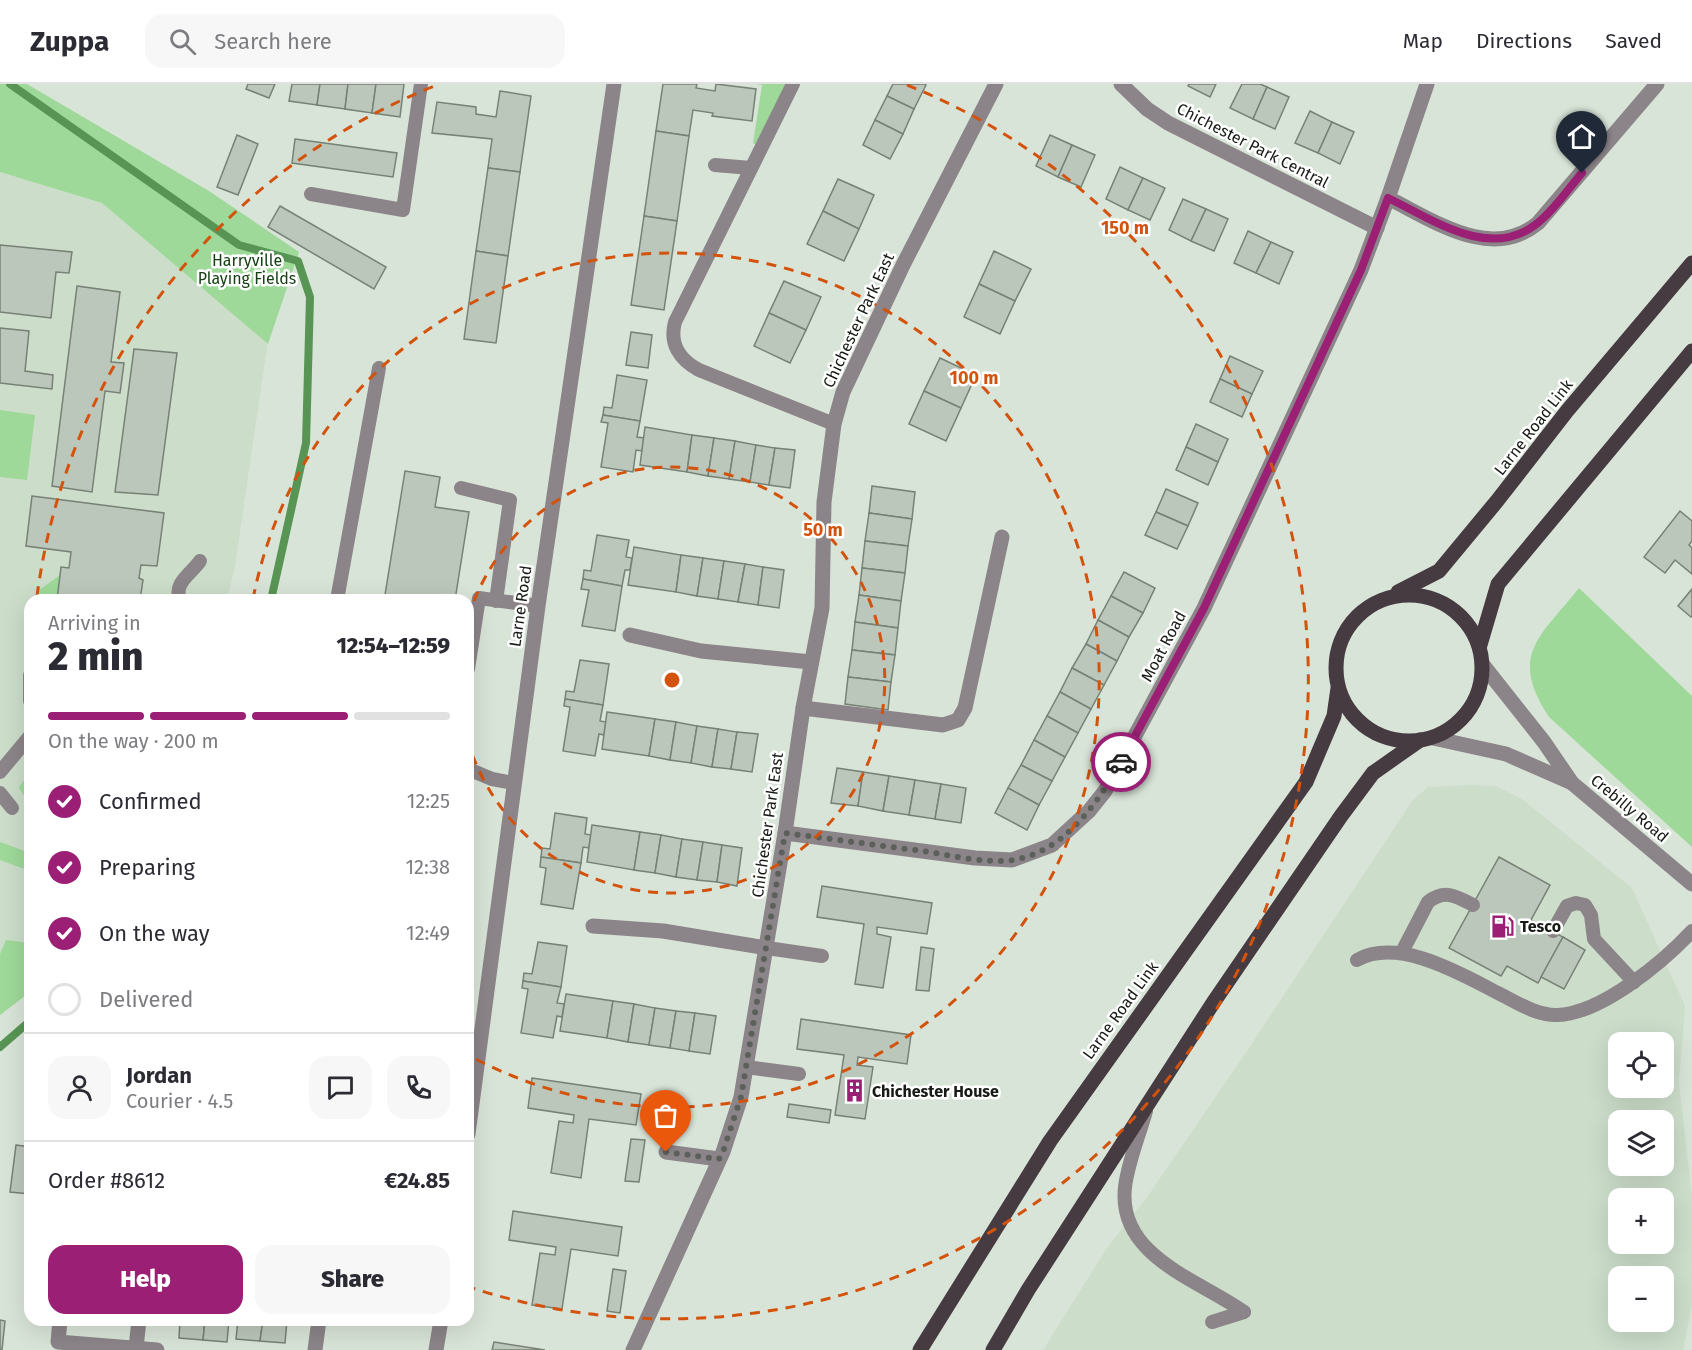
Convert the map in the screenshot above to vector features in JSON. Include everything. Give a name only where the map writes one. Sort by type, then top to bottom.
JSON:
[{"type":"main road","name":"Larne Road Link","points":[[1389,596],[1439,571],[1567,411],[1692,263]]},
{"type":"main road","points":[[1480,645],[1498,584],[1692,351]]},
{"type":"main road","points":[[993,1350],[1028,1290],[1213,1004],[1367,782],[1393,757],[1426,739],[1449,730],[1474,704],[1481,685],[1483,665],[1480,645],[1469,625],[1454,609],[1434,598],[1412,593],[1389,596],[1368,606],[1352,622],[1340,642],[1336,665],[1338,688],[1348,710],[1365,727],[1386,738],[1409,742],[1426,739]]},
{"type":"main road","name":"Larne Road Link","points":[[920,1350],[1050,1141],[1306,782],[1334,716],[1338,688]]},
{"type":"street","name":"Larne Road","points":[[474,1088],[538,606],[614,84]]},
{"type":"street","name":"Chichester Park East","points":[[633,1350],[719,1159],[741,1097],[785,833],[803,708],[822,608],[824,502],[834,424],[843,392],[903,265],[996,84]]},
{"type":"street","name":"Chichester Park Central","points":[[1121,84],[1147,109],[1168,123],[1377,228]]},
{"type":"street","name":"Moat Road","points":[[785,833],[975,858],[1012,860],[1052,845],[1083,817],[1105,791],[1204,608],[1361,270],[1427,84]]},
{"type":"street","points":[[1388,198],[1446,226],[1478,238],[1496,239],[1519,233],[1534,226],[1545,217],[1657,84]]},
{"type":"street","points":[[803,708],[944,725],[958,720],[965,708],[1002,537]]},
{"type":"street","points":[[630,635],[701,651],[811,662]]},
{"type":"street","name":"Crebilly Road","points":[[1483,665],[1544,742],[1572,783],[1692,884]]},
{"type":"street","name":"Crebilly Road","points":[[1426,739],[1506,754],[1572,783]]},
{"type":"street","points":[[593,926],[663,931],[766,948]]},
{"type":"street","points":[[666,1152],[719,1159]]},
{"type":"street","points":[[59,1326],[58,1342],[157,1350]]},
{"type":"street","points":[[136,1348],[138,1326]]},
{"type":"street","points":[[315,1350],[318,1326]]},
{"type":"street","points":[[436,1350],[440,1326]]},
{"type":"lane","points":[[311,194],[403,210],[421,84]]},
{"type":"lane","points":[[793,84],[675,322],[674,345],[685,360],[699,370],[834,424]]},
{"type":"lane","points":[[715,165],[752,168]]},
{"type":"lane","points":[[338,594],[379,368]]},
{"type":"lane","points":[[461,488],[510,500],[496,601]]},
{"type":"lane","points":[[178,594],[179,585],[200,561]]},
{"type":"lane","points":[[474,630],[479,598],[538,606]]},
{"type":"lane","points":[[0,772],[24,743]]},
{"type":"lane","points":[[474,772],[492,779],[514,783]]},
{"type":"lane","points":[[0,793],[12,808]]},
{"type":"lane","points":[[1402,952],[1428,902],[1435,897],[1450,894],[1473,905]]},
{"type":"lane","points":[[1553,932],[1567,906],[1576,903],[1585,906],[1591,915],[1594,939],[1634,982]]},
{"type":"lane","points":[[1357,960],[1379,952],[1402,952],[1428,961],[1524,1006],[1557,1016],[1593,1004],[1634,982],[1692,931]]},
{"type":"lane","points":[[766,948],[822,956]]},
{"type":"lane","points":[[746,1067],[799,1074]]},
{"type":"lane","points":[[1148,1104],[1125,1188],[1128,1216],[1135,1234],[1153,1255],[1244,1312],[1212,1322]]},
{"type":"shaded area","points":[[0,172],[102,203],[268,340],[235,566],[228,594],[24,594],[24,997],[0,1015]]},
{"type":"shaded area","points":[[1496,786],[1522,799],[1632,888],[1685,1006],[1679,1082],[1692,1196],[1692,1305],[1683,1350],[1043,1350],[1107,1248],[1145,1200],[1245,1054],[1412,801],[1428,787]]},
{"type":"green space","name":"Harryville Playing Fields","points":[[0,84],[27,84],[209,191],[299,252],[268,344],[102,203],[0,172]]},
{"type":"green space","points":[[756,84],[789,84],[758,146],[753,143],[762,85]]},
{"type":"green space","points":[[0,410],[35,415],[27,480],[0,477]]},
{"type":"green space","points":[[60,575],[58,594],[39,594],[38,591]]},
{"type":"green space","points":[[1579,588],[1692,696],[1692,847],[1549,717],[1537,696],[1531,678],[1530,662],[1534,648],[1552,620]]},
{"type":"green space","points":[[24,780],[23,795],[19,787]]},
{"type":"green space","points":[[0,842],[24,851],[24,869],[0,860]]},
{"type":"green space","points":[[6,940],[24,942],[24,997],[0,1015],[0,954]]},
{"type":"building","points":[[248,84],[275,84],[269,98],[246,89]]},
{"type":"building","points":[[292,84],[320,84],[317,105],[289,101]]},
{"type":"building","points":[[320,84],[348,84],[345,109],[317,105]]},
{"type":"building","points":[[348,84],[376,84],[372,113],[345,109]]},
{"type":"building","points":[[376,84],[404,84],[400,117],[372,113]]},
{"type":"building","points":[[663,84],[697,84],[696,88],[715,91],[716,84],[756,89],[752,121],[712,116],[713,113],[693,110],[689,136],[656,131]]},
{"type":"building","points":[[893,84],[926,85],[914,109],[887,96]]},
{"type":"building","points":[[1189,84],[1216,84],[1210,97],[1188,86]]},
{"type":"building","points":[[1242,84],[1260,84],[1267,87],[1253,119],[1230,108]]},
{"type":"building","points":[[1267,87],[1289,97],[1275,129],[1253,119]]},
{"type":"building","points":[[500,91],[531,96],[520,172],[488,168],[492,139],[432,133],[437,102],[476,107],[476,114],[496,117]]},
{"type":"building","points":[[887,96],[914,109],[903,134],[875,120]]},
{"type":"building","points":[[1310,111],[1332,122],[1318,153],[1295,143]]},
{"type":"building","points":[[875,120],[903,134],[890,159],[863,145]]},
{"type":"building","points":[[1332,122],[1354,132],[1340,164],[1318,153]]},
{"type":"building","points":[[656,131],[689,136],[677,221],[644,216]]},
{"type":"building","points":[[237,135],[258,144],[238,195],[217,187]]},
{"type":"building","points":[[1050,135],[1072,145],[1058,177],[1036,166]]},
{"type":"building","points":[[295,139],[397,153],[393,177],[292,163]]},
{"type":"building","points":[[1072,145],[1095,155],[1081,187],[1058,177]]},
{"type":"building","points":[[1120,167],[1143,178],[1128,210],[1106,199]]},
{"type":"building","points":[[488,168],[520,172],[508,256],[476,251]]},
{"type":"building","points":[[1143,178],[1165,188],[1150,220],[1128,210]]},
{"type":"building","points":[[838,179],[874,195],[859,229],[823,211]]},
{"type":"building","points":[[1183,199],[1206,209],[1191,241],[1169,230]]},
{"type":"building","points":[[280,206],[386,267],[374,289],[268,227]]},
{"type":"building","points":[[1206,209],[1228,219],[1214,251],[1191,241]]},
{"type":"building","points":[[823,211],[859,229],[844,261],[807,244]]},
{"type":"building","points":[[644,216],[677,221],[664,310],[631,305]]},
{"type":"building","points":[[1248,231],[1271,242],[1256,273],[1234,263]]},
{"type":"building","points":[[1271,242],[1293,252],[1279,284],[1256,273]]},
{"type":"building","points":[[0,245],[72,252],[69,273],[56,272],[51,318],[0,312]]},
{"type":"building","points":[[476,251],[508,256],[496,343],[464,339]]},
{"type":"building","points":[[994,251],[1031,269],[1015,301],[979,284]]},
{"type":"building","points":[[784,281],[821,297],[806,330],[769,313]]},
{"type":"building","points":[[979,284],[1015,301],[1000,334],[964,317]]},
{"type":"building","points":[[77,286],[120,292],[111,362],[124,363],[120,393],[105,391],[92,492],[52,486]]},
{"type":"building","points":[[769,313],[806,330],[790,363],[754,346]]},
{"type":"building","points":[[0,328],[29,331],[25,371],[53,375],[52,389],[0,383]]},
{"type":"building","points":[[631,332],[652,335],[648,368],[626,365]]},
{"type":"building","points":[[134,349],[177,353],[158,495],[115,492]]},
{"type":"building","points":[[1230,356],[1263,371],[1252,394],[1220,379]]},
{"type":"building","points":[[940,358],[976,375],[961,408],[924,391]]},
{"type":"building","points":[[617,375],[647,380],[640,421],[603,415],[604,407],[612,408]]},
{"type":"building","points":[[1220,379],[1252,394],[1242,417],[1210,402]]},
{"type":"building","points":[[924,391],[961,408],[946,441],[909,424]]},
{"type":"building","points":[[603,415],[640,421],[637,437],[644,438],[642,451],[636,450],[633,472],[601,467],[608,423],[601,422]]},
{"type":"building","points":[[1196,424],[1228,439],[1218,462],[1186,447]]},
{"type":"building","points":[[645,427],[692,435],[687,472],[640,465]]},
{"type":"building","points":[[692,435],[714,438],[708,476],[687,472]]},
{"type":"building","points":[[714,438],[735,441],[729,479],[708,476]]},
{"type":"building","points":[[735,441],[756,445],[750,482],[729,479]]},
{"type":"building","points":[[756,445],[775,448],[769,485],[750,482]]},
{"type":"building","points":[[1186,447],[1218,462],[1208,485],[1176,470]]},
{"type":"building","points":[[775,448],[795,450],[790,488],[769,485]]},
{"type":"building","points":[[405,471],[440,477],[435,507],[469,512],[456,594],[385,594]]},
{"type":"building","points":[[872,486],[915,492],[912,519],[869,513]]},
{"type":"building","points":[[1166,489],[1198,503],[1188,526],[1156,512]]},
{"type":"building","points":[[32,496],[164,513],[157,566],[141,565],[139,578],[143,580],[141,594],[58,594],[61,567],[69,568],[71,552],[26,546]]},
{"type":"building","points":[[1680,511],[1692,521],[1692,541],[1689,545],[1692,548],[1692,574],[1675,560],[1665,573],[1644,557]]},
{"type":"building","points":[[1156,512],[1188,526],[1177,549],[1145,535]]},
{"type":"building","points":[[869,513],[912,519],[908,546],[865,541]]},
{"type":"building","points":[[597,535],[629,540],[626,557],[632,558],[630,570],[625,570],[622,586],[583,579],[584,570],[591,571]]},
{"type":"building","points":[[865,541],[908,546],[905,573],[862,568]]},
{"type":"building","points":[[634,547],[681,555],[676,592],[628,585]]},
{"type":"building","points":[[681,555],[703,558],[697,596],[676,592]]},
{"type":"building","points":[[703,558],[724,561],[718,599],[697,596]]},
{"type":"building","points":[[724,561],[745,564],[738,602],[718,599]]},
{"type":"building","points":[[745,564],[763,567],[758,605],[738,602]]},
{"type":"building","points":[[763,567],[784,570],[779,608],[758,605]]},
{"type":"building","points":[[862,568],[905,573],[901,601],[859,595]]},
{"type":"building","points":[[1124,572],[1155,588],[1143,613],[1111,596]]},
{"type":"building","points":[[583,579],[622,586],[615,631],[582,626],[589,590],[581,589]]},
{"type":"building","points":[[1692,589],[1692,616],[1691,617],[1678,606]]},
{"type":"building","points":[[859,595],[901,601],[898,628],[855,622]]},
{"type":"building","points":[[1111,596],[1143,613],[1129,637],[1098,620]]},
{"type":"building","points":[[1098,620],[1129,637],[1117,661],[1086,644]]},
{"type":"building","points":[[855,622],[898,628],[895,655],[852,650]]},
{"type":"building","points":[[1086,644],[1117,661],[1104,685],[1072,668]]},
{"type":"building","points":[[852,650],[895,655],[891,682],[848,677]]},
{"type":"building","points":[[580,660],[609,664],[603,705],[565,699],[566,691],[574,692]]},
{"type":"building","points":[[1072,668],[1104,685],[1091,709],[1060,692]]},
{"type":"building","points":[[848,677],[891,682],[888,710],[845,704]]},
{"type":"building","points":[[1060,692],[1091,709],[1078,733],[1047,716]]},
{"type":"building","points":[[565,699],[603,705],[600,721],[606,722],[604,735],[599,734],[595,756],[563,751],[570,707],[564,706]]},
{"type":"building","points":[[607,712],[655,719],[649,756],[602,749]]},
{"type":"building","points":[[1047,716],[1078,733],[1065,757],[1034,740]]},
{"type":"building","points":[[655,719],[676,722],[670,760],[649,756]]},
{"type":"building","points":[[676,722],[697,726],[691,763],[670,760]]},
{"type":"building","points":[[697,726],[718,729],[712,767],[691,763]]},
{"type":"building","points":[[718,729],[737,732],[731,769],[712,767]]},
{"type":"building","points":[[737,732],[758,734],[752,772],[731,769]]},
{"type":"building","points":[[1034,740],[1065,757],[1052,781],[1021,765]]},
{"type":"building","points":[[1021,765],[1052,781],[1039,805],[1008,788]]},
{"type":"building","points":[[837,768],[863,772],[858,806],[831,803]]},
{"type":"building","points":[[863,772],[889,776],[883,811],[858,806]]},
{"type":"building","points":[[889,776],[915,780],[909,815],[883,811]]},
{"type":"building","points":[[915,780],[941,784],[935,819],[909,815]]},
{"type":"building","points":[[941,784],[966,788],[961,823],[935,819]]},
{"type":"building","points":[[1008,788],[1039,805],[1027,830],[995,813]]},
{"type":"building","points":[[555,813],[587,818],[585,834],[591,835],[589,848],[583,847],[581,863],[541,857],[542,848],[550,849]]},
{"type":"building","points":[[592,825],[640,832],[634,870],[587,862]]},
{"type":"building","points":[[640,832],[661,835],[655,873],[634,870]]},
{"type":"building","points":[[661,835],[682,839],[676,877],[655,873]]},
{"type":"building","points":[[682,839],[703,842],[697,880],[676,877]]},
{"type":"building","points":[[703,842],[722,845],[717,882],[697,880]]},
{"type":"building","points":[[722,845],[742,848],[737,886],[717,882]]},
{"type":"building","points":[[541,857],[581,863],[573,909],[541,904],[546,868],[540,867]]},
{"type":"building","name":"Tesco","points":[[1499,857],[1550,885],[1531,920],[1563,937],[1538,983],[1507,966],[1501,976],[1449,948]]},
{"type":"building","points":[[822,886],[932,903],[927,934],[877,927],[877,934],[891,937],[883,988],[855,984],[864,924],[817,917]]},
{"type":"building","points":[[1563,937],[1585,950],[1564,989],[1541,977]]},
{"type":"building","points":[[538,942],[567,946],[561,987],[523,981],[524,973],[532,974]]},
{"type":"building","points":[[921,947],[934,949],[929,991],[916,990]]},
{"type":"building","points":[[523,981],[561,987],[557,1003],[564,1004],[562,1017],[557,1016],[553,1038],[521,1033],[528,989],[522,988]]},
{"type":"building","points":[[566,994],[613,1001],[607,1038],[560,1031]]},
{"type":"building","points":[[613,1001],[634,1004],[628,1042],[607,1038]]},
{"type":"building","points":[[634,1004],[655,1008],[649,1045],[628,1042]]},
{"type":"building","points":[[655,1008],[676,1011],[670,1048],[649,1045]]},
{"type":"building","points":[[676,1011],[695,1013],[689,1051],[670,1048]]},
{"type":"building","points":[[695,1013],[716,1016],[710,1054],[689,1051]]},
{"type":"building","name":"Chichester House","points":[[801,1019],[911,1035],[907,1064],[858,1057],[857,1065],[873,1067],[865,1119],[835,1115],[844,1055],[797,1049]]},
{"type":"building","points":[[532,1078],[641,1094],[636,1125],[589,1119],[581,1178],[551,1173],[559,1121],[573,1123],[574,1115],[528,1108]]},
{"type":"building","points":[[789,1104],[831,1110],[829,1123],[787,1117]]},
{"type":"building","points":[[631,1139],[645,1140],[639,1182],[625,1181]]},
{"type":"building","points":[[16,1145],[24,1146],[24,1193],[10,1192]]},
{"type":"building","points":[[513,1211],[622,1227],[618,1256],[571,1249],[562,1309],[532,1305],[540,1253],[555,1255],[556,1247],[509,1240]]},
{"type":"building","points":[[613,1269],[626,1271],[620,1313],[607,1311]]},
{"type":"building","points":[[0,1320],[5,1321],[2,1350],[0,1350]]},
{"type":"building","points":[[180,1326],[204,1326],[203,1340],[179,1338]]},
{"type":"building","points":[[204,1326],[228,1326],[227,1342],[203,1340]]},
{"type":"building","points":[[237,1326],[262,1326],[260,1341],[236,1339]]},
{"type":"building","points":[[262,1326],[286,1326],[285,1343],[260,1341]]},
{"type":"building","points":[[494,1342],[545,1350],[492,1350]]},
{"type":"waterway","points":[[10,84],[239,245],[298,261],[310,297],[306,443],[272,594]]},
{"type":"waterway","points":[[0,1047],[24,1026]]},
{"type":"way so far","points":[[666,1152],[719,1159],[723,1152],[741,1097],[785,833],[975,858],[1012,860],[1052,845],[1072,829],[1105,791],[1121,762]]},
{"type":"place","name":"Tesco","points":[[1502,926]]},
{"type":"place","name":"Chichester House","points":[[854,1091]]},
{"type":"route","points":[[1121,762],[1204,608],[1361,270],[1388,198],[1457,231],[1482,239],[1496,239],[1511,236],[1534,226],[1545,217],[1582,173]]}]
